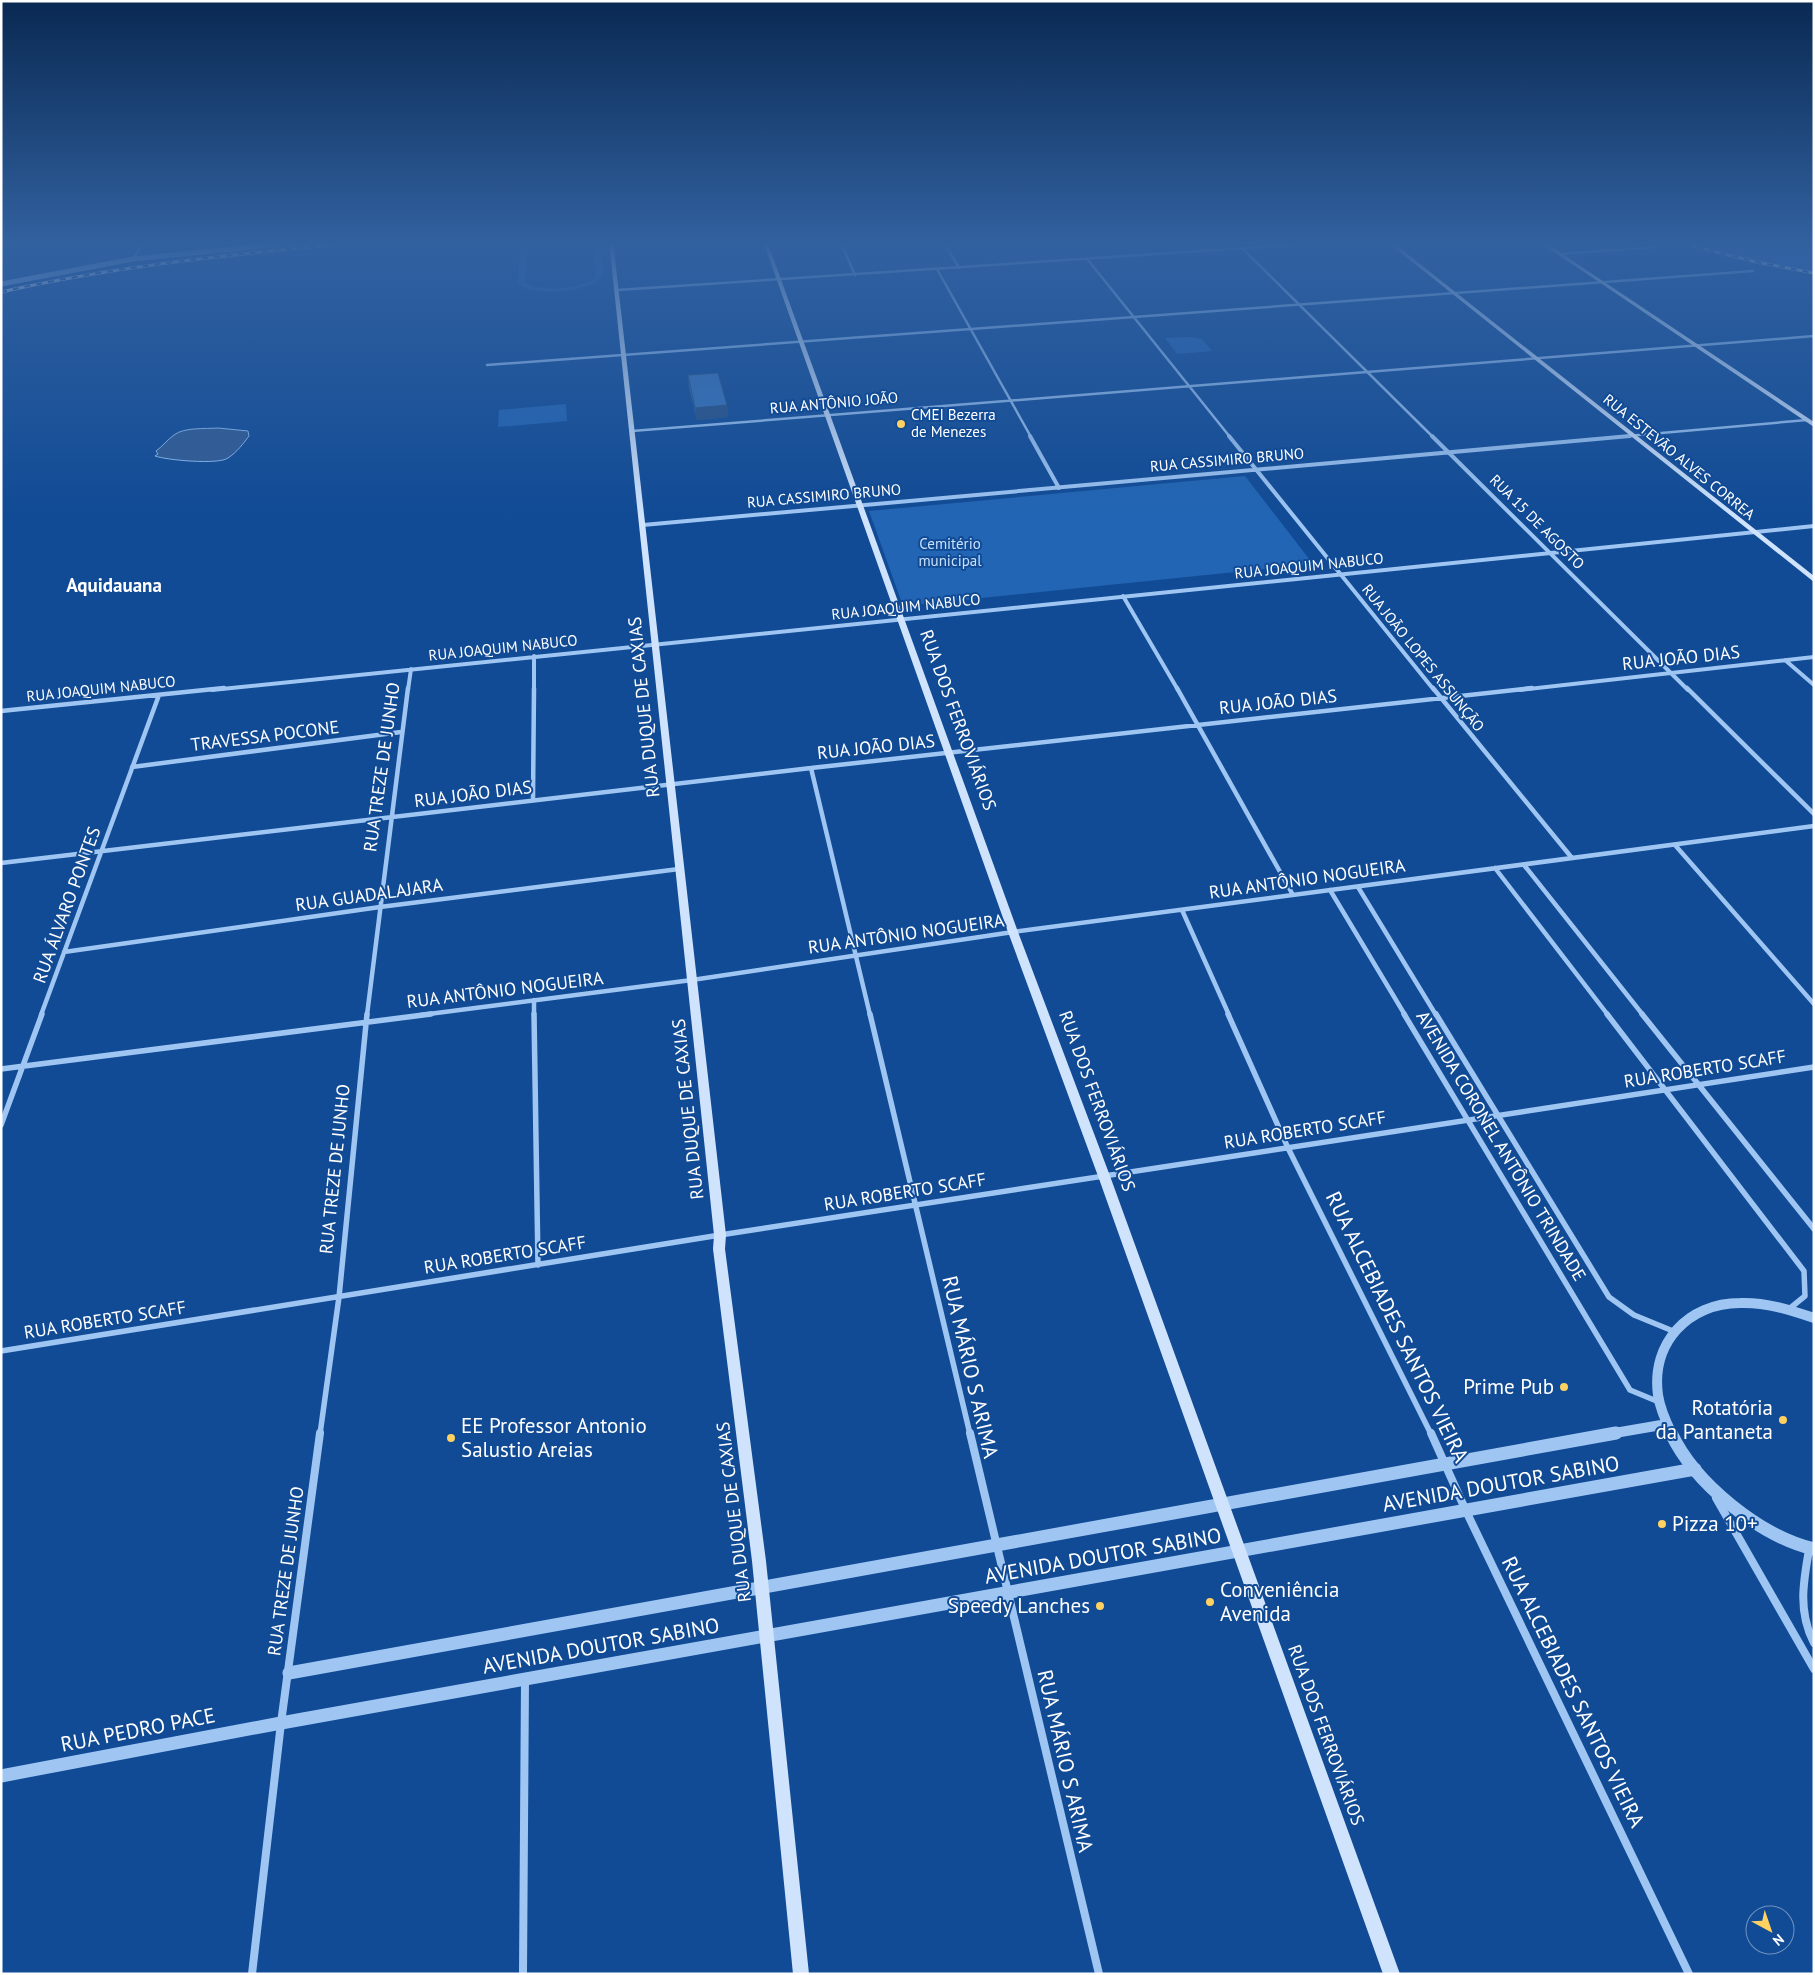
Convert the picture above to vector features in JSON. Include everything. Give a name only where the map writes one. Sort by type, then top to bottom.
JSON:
[{"type":"main road","name":"RUA DUQUE DE CAXIAS","points":[[621,333],[720,1235],[719,1248],[762,1588],[801,1974]]},
{"type":"main road","name":"RUA DOS FERROVIÁRIOS","points":[[798,333],[1013,932],[1104,1176],[1238,1552],[1392,1974]]},
{"type":"main road","name":"RUA ESTEVÃO ALVES CORREA","points":[[1503,333],[1814,580]]},
{"type":"main road","points":[[1677,333],[1811,420],[1814,425]]},
{"type":"street","points":[[486,365],[916,333]]},
{"type":"street","points":[[972,333],[1059,488]]},
{"type":"street","name":"RUA JOÃO LOPES ASSUNÇÃO","points":[[1147,333],[1440,698],[1572,858]]},
{"type":"street","name":"RUA 15 DE AGOSTO","points":[[1329,333],[1814,814]]},
{"type":"street","name":"RUA ANTÔNIO JOÃO","points":[[632,431],[1814,336]]},
{"type":"street","name":"RUA CASSIMIRO BRUNO","points":[[643,525],[1811,420]]},
{"type":"street","name":"RUA JOAQUIM NABUCO","points":[[1,711],[1814,526]]},
{"type":"street","points":[[1123,596],[1199,725],[1293,895]]},
{"type":"street","points":[[533,800],[534,656]]},
{"type":"street","name":"RUA JOÃO DIAS","points":[[1,863],[670,784],[1814,657]]},
{"type":"street","points":[[1785,660],[1814,684]]},
{"type":"street","name":"RUA TREZE DE JUNHO","points":[[281,1723],[339,1297],[366,1021],[401,732],[411,669]]},
{"type":"street","name":"RUA ÁLVARO PONTES","points":[[1,1125],[159,694]]},
{"type":"street","name":"TRAVESSA POCONE","points":[[132,767],[401,732]]},
{"type":"street","name":"RUA MÁRIO S ARIMA","points":[[811,768],[1099,1974]]},
{"type":"street","name":"RUA ANTÔNIO NOGUEIRA","points":[[1,1069],[692,980],[1013,932],[1814,826]]},
{"type":"street","points":[[1808,827],[1814,833]]},
{"type":"street","points":[[1674,845],[1814,1004]]},
{"type":"street","points":[[1524,865],[1814,1229]]},
{"type":"street","points":[[1495,868],[1804,1271],[1805,1296],[1789,1309]]},
{"type":"street","name":"RUA GUADALAJARA","points":[[64,952],[380,907],[679,869]]},
{"type":"street","name":"AVENIDA CORONEL ANTÔNIO TRINDADE","points":[[1358,887],[1609,1297],[1634,1315],[1673,1331]]},
{"type":"street","name":"AVENIDA CORONEL ANTÔNIO TRINDADE","points":[[1330,890],[1630,1390],[1659,1402]]},
{"type":"street","name":"RUA ALCEBIADES SANTOS VIEIRA","points":[[1182,910],[1288,1148],[1446,1464],[1466,1510],[1689,1974]]},
{"type":"street","points":[[534,1000],[538,1265]]},
{"type":"street","name":"RUA ROBERTO SCAFF","points":[[1,1351],[720,1235],[1814,1067]]},
{"type":"street","points":[[1814,1318],[1789,1309],[1753,1303],[1721,1305],[1694,1314],[1673,1331],[1661,1351],[1656,1374],[1659,1402],[1667,1424],[1679,1447],[1695,1469],[1718,1494],[1746,1516],[1777,1535],[1811,1548],[1801,1602],[1808,1635],[1814,1644]]},
{"type":"street","name":"AVENIDA DOUTOR SABINO","points":[[289,1673],[1667,1424]]},
{"type":"street","name":"AVENIDA DOUTOR SABINO","points":[[281,1723],[1695,1469]]},
{"type":"street","points":[[1707,1482],[1814,1669]]},
{"type":"street","points":[[523,1974],[525,1680]]},
{"type":"street","points":[[252,1974],[281,1723]]},
{"type":"street","name":"RUA PEDRO PACE","points":[[1,1776],[281,1723]]},
{"type":"green space","points":[[1190,337],[1202,339],[1212,351],[1177,354],[1165,338]]},
{"type":"green space","points":[[566,404],[567,421],[498,427],[499,410]]},
{"type":"green space","name":"Cemitério municipal","points":[[1245,476],[1313,564],[903,606],[869,511]]},
{"type":"shaded area","points":[[218,428],[248,431],[249,436],[234,453],[222,460],[192,461],[155,456],[158,454],[156,451],[178,432]]},
{"type":"building","points":[[718,373],[727,405],[695,408],[688,375]]},
{"type":"place","name":"CMEI Bezerra de Menezes","points":[[901,424]]},
{"type":"place","name":"Prime Pub","points":[[1564,1387]]},
{"type":"place","name":"Rotatória da Pantaneta","points":[[1783,1420]]},
{"type":"place","name":"EE Professor Antonio Salustio Areias","points":[[451,1438]]},
{"type":"place","name":"Pizza 10+","points":[[1662,1524]]},
{"type":"place","name":"Conveniência Avenida","points":[[1210,1602]]},
{"type":"place","name":"Speedy Lanches","points":[[1100,1606]]},
{"type":"district","name":"Aquidauana","points":[[114,585]]}]
